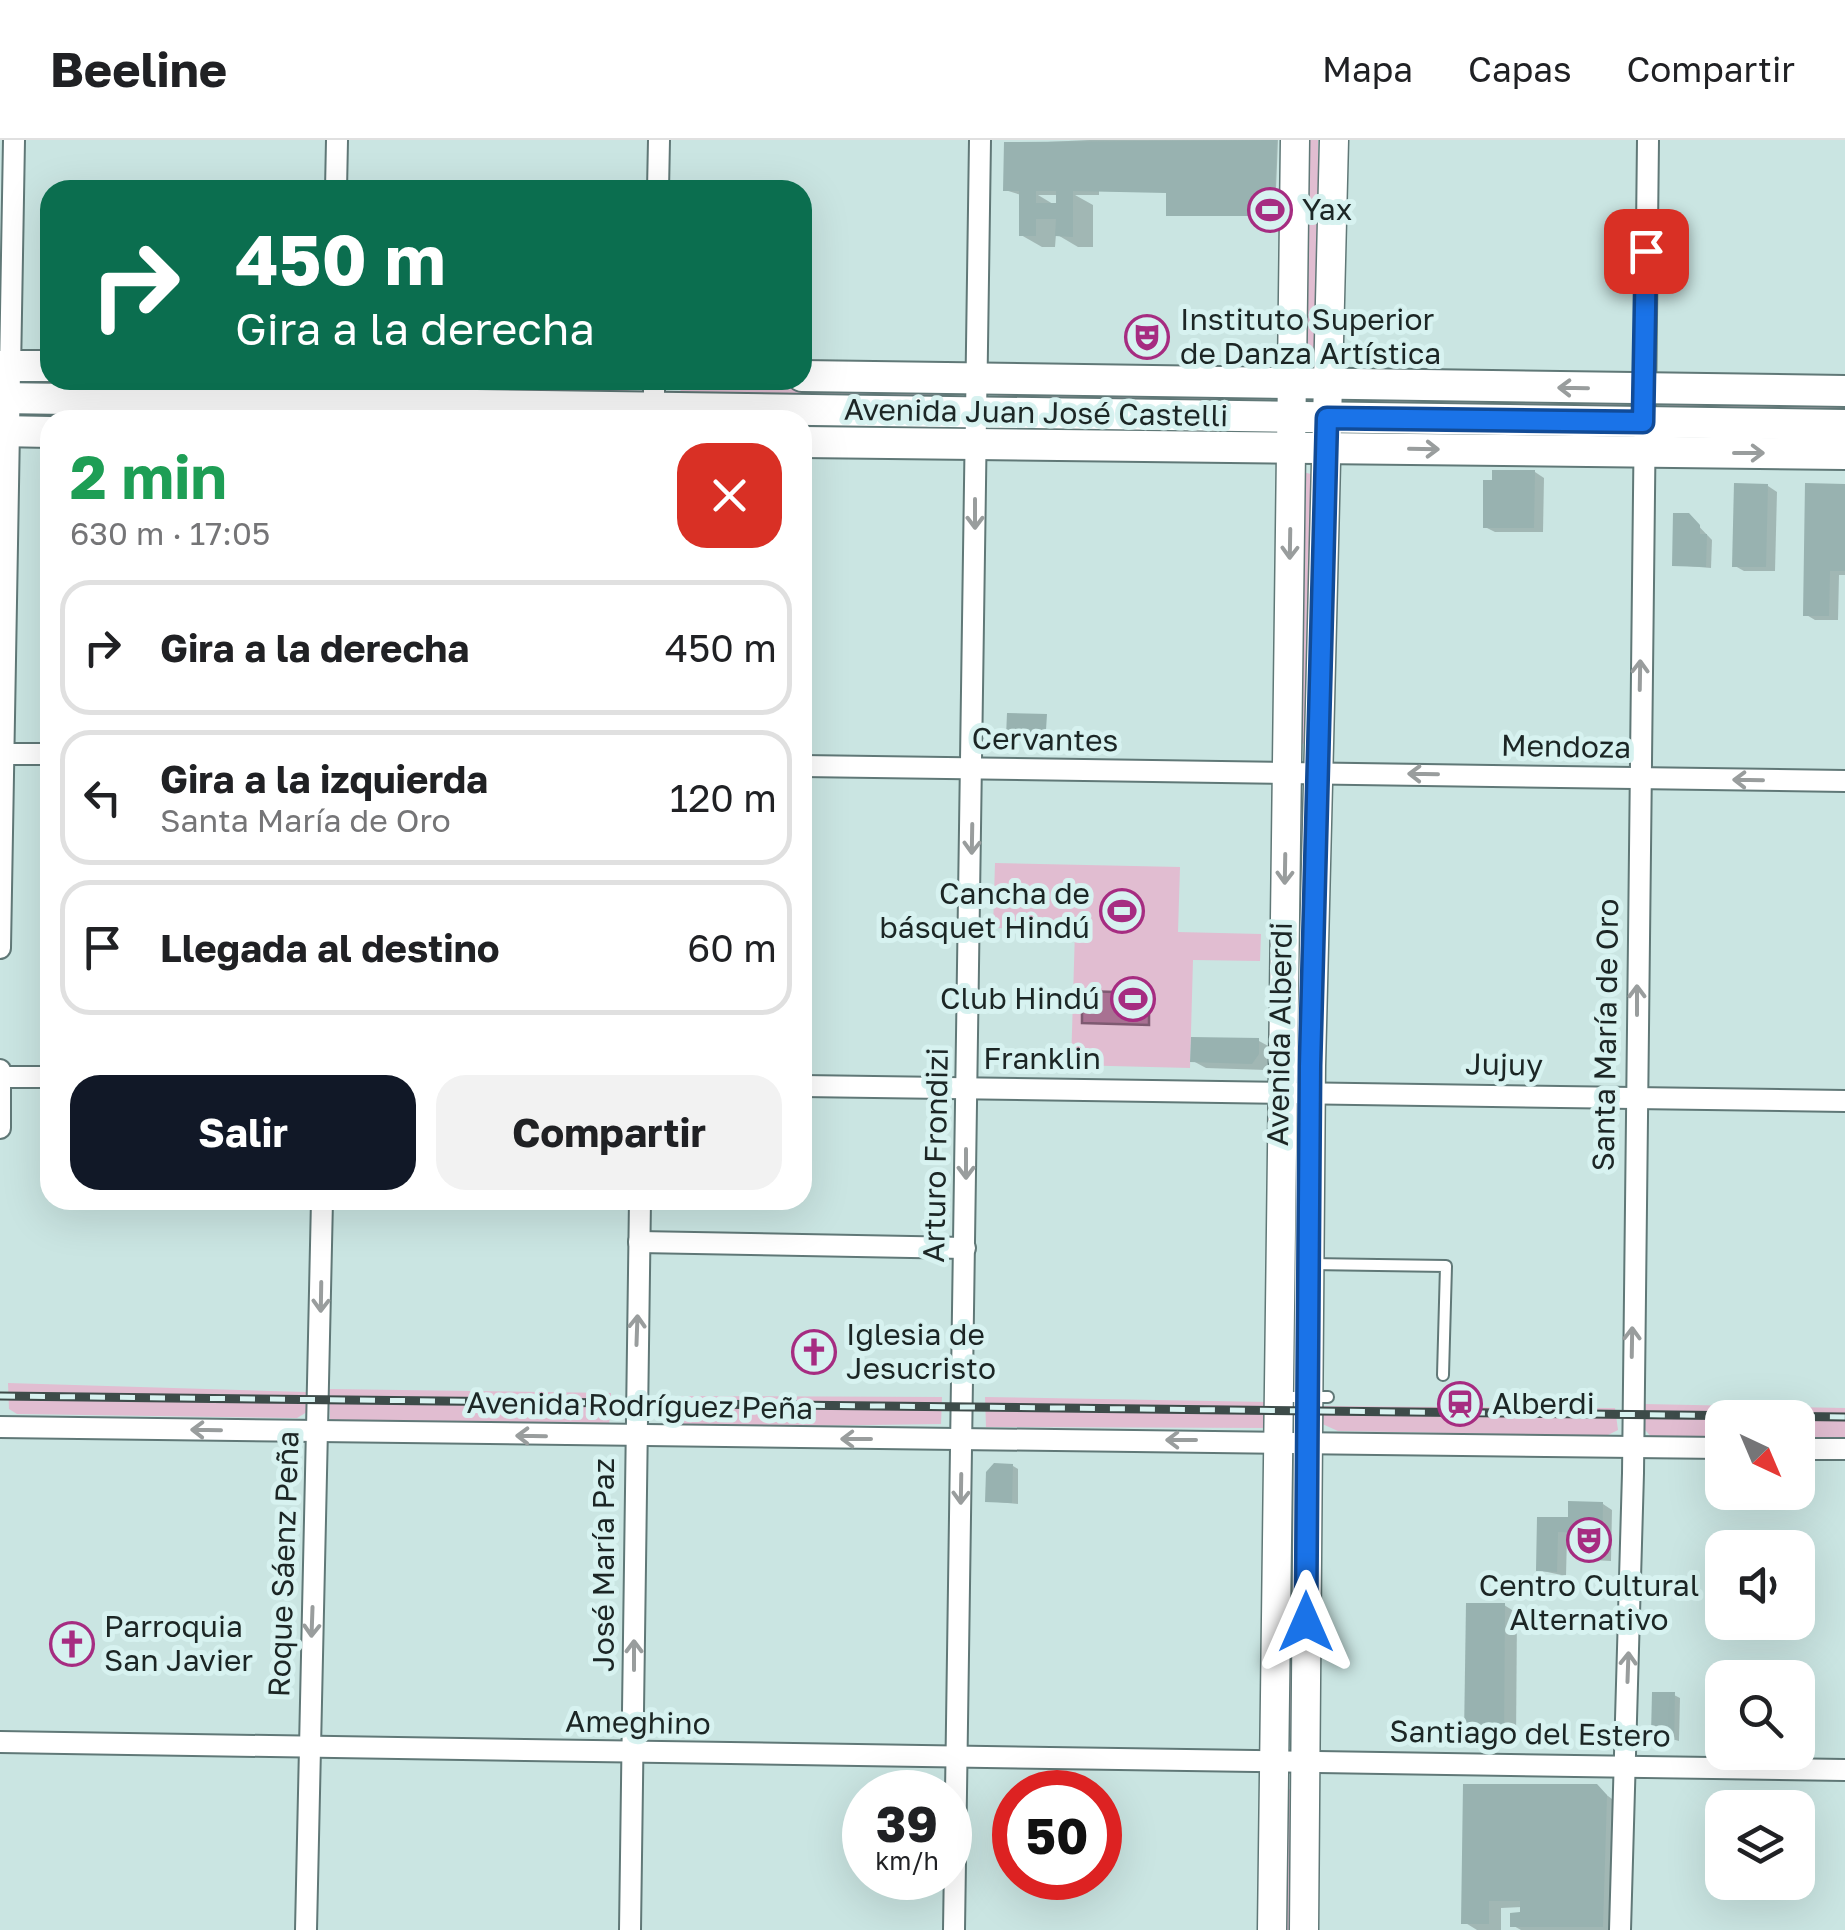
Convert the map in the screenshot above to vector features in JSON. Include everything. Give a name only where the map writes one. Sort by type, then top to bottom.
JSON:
[{"type":"main road","name":"Avenida Alberdi","points":[[1296,140],[1282,1091],[1308,1441],[1304,1930]]},
{"type":"main road","name":"Avenida Alberdi","points":[[1272,1930],[1278,1440],[1305,1398],[1334,140]]},
{"type":"main road","points":[[6,366],[40,366]]},
{"type":"main road","name":"Avenida Juan José Castelli","points":[[812,376],[976,382],[1327,382],[1845,391]]},
{"type":"main road","name":"Avenida Juan José Castelli","points":[[5,398],[654,402],[976,412],[1291,432]]},
{"type":"main road","points":[[1643,437],[1845,425]]},
{"type":"main road","points":[[4,431],[40,432]]},
{"type":"main road","points":[[1291,432],[1643,437],[1845,454]]},
{"type":"main road","name":"Avenida Juan José Castelli","points":[[812,442],[975,445],[1291,432]]},
{"type":"street","points":[[0,948],[4,431],[14,140]]},
{"type":"street","points":[[336,180],[337,140]]},
{"type":"street","points":[[658,140],[658,180]]},
{"type":"street","name":"Arturo Frondizi","points":[[954,1930],[974,769],[980,140]]},
{"type":"street","name":"Santa María de Oro","points":[[1620,1930],[1632,1446],[1648,140]]},
{"type":"street","points":[[0,754],[40,754]]},
{"type":"street","name":"Cervantes","points":[[812,766],[1287,772]]},
{"type":"street","name":"Mendoza","points":[[1287,772],[1845,782]]},
{"type":"street","points":[[0,1128],[0,1074],[40,1076]]},
{"type":"street","name":"Franklin","points":[[812,1086],[1282,1091]]},
{"type":"street","name":"Jujuy","points":[[1282,1091],[1845,1101]]},
{"type":"street","name":"Roque Sáenz Peña","points":[[306,1930],[322,1210]]},
{"type":"street","name":"José María Paz","points":[[630,1930],[640,1210]]},
{"type":"street","points":[[640,1242],[965,1248]]},
{"type":"street","name":"Avenida Rodríguez Peña","points":[[0,1427],[634,1438],[1278,1440],[1705,1448]]},
{"type":"street","points":[[1815,1449],[1845,1450]]},
{"type":"street","name":"Ameghino","points":[[0,1742],[1275,1763]]},
{"type":"street","name":"Santiago del Estero","points":[[1275,1763],[1625,1764],[1845,1770]]},
{"type":"lane","points":[[1309,1264],[1446,1266],[1443,1374]]},
{"type":"shaded area","points":[[1303,140],[1318,140],[1319,355],[1307,358],[1301,355]]},
{"type":"shaded area","points":[[812,385],[946,389],[950,393],[949,400],[680,395],[681,390],[812,390]]},
{"type":"shaded area","points":[[426,390],[628,390],[628,393]]},
{"type":"shaded area","points":[[998,393],[1265,396],[1265,404],[998,400]]},
{"type":"shaded area","points":[[1357,395],[1619,401],[1619,409],[1357,409]]},
{"type":"shaded area","points":[[1845,401],[1845,415],[1669,410],[1669,402]]},
{"type":"shaded area","points":[[1302,472],[1311,474],[1306,744],[1299,743]]},
{"type":"shaded area","points":[[1301,800],[1306,800],[1303,1053],[1292,1053]]},
{"type":"shaded area","name":"Club Hindú","points":[[995,863],[1180,867],[1178,932],[1261,934],[1260,961],[1193,960],[1190,1068],[1071,1065],[1075,930],[993,928]]},
{"type":"shaded area","points":[[1082,991],[1149,993],[1149,1025],[1082,1023]]},
{"type":"shaded area","points":[[8,1383],[306,1392],[307,1412],[297,1418],[17,1414],[9,1409]]},
{"type":"shaded area","points":[[329,1389],[611,1393],[609,1427],[338,1425],[330,1419]]},
{"type":"shaded area","points":[[665,1396],[942,1397],[941,1424],[665,1428]]},
{"type":"shaded area","points":[[985,1397],[1269,1402],[1269,1428],[986,1427]]},
{"type":"shaded area","points":[[1644,1404],[1705,1405],[1705,1441],[1654,1440],[1639,1423]]},
{"type":"shaded area","points":[[1321,1406],[1615,1408],[1618,1430],[1606,1436],[1338,1431],[1320,1423]]},
{"type":"shaded area","points":[[1815,1407],[1845,1408],[1845,1442],[1815,1441]]},
{"type":"shaded area","points":[[1291,1468],[1298,1468],[1295,1730],[1287,1734]]},
{"type":"shaded area","points":[[1293,1790],[1292,1930],[1281,1930],[1284,1791]]},
{"type":"building","points":[[1277,140],[1274,216],[1166,216],[1166,193],[1073,191],[1073,237],[1055,236],[1056,219],[1036,219],[1036,236],[1019,236],[1019,191],[1003,191],[1004,142]],"holes":[[[1036,191],[1056,191],[1056,203],[1036,203]]]},
{"type":"building","points":[[1492,470],[1535,470],[1534,528],[1483,528],[1483,480],[1492,480]]},
{"type":"building","points":[[1734,483],[1768,484],[1766,567],[1732,567]]},
{"type":"building","points":[[1805,483],[1845,484],[1845,571],[1830,571],[1829,616],[1803,616]]},
{"type":"building","points":[[1673,513],[1689,513],[1700,525],[1700,534],[1707,534],[1706,567],[1672,566]]},
{"type":"building","points":[[1007,713],[1047,714],[1046,730],[1033,730],[1032,738],[1006,737]]},
{"type":"building","points":[[1191,1037],[1259,1038],[1259,1054],[1252,1064],[1190,1062]]},
{"type":"building","points":[[994,1463],[1013,1464],[1012,1503],[985,1502],[986,1472]]},
{"type":"building","points":[[1568,1501],[1603,1502],[1602,1557],[1581,1556],[1582,1533],[1558,1532],[1557,1572],[1536,1571],[1537,1517],[1568,1517]]},
{"type":"building","points":[[1466,1603],[1505,1603],[1504,1736],[1464,1736]]},
{"type":"building","points":[[1652,1692],[1675,1692],[1674,1740],[1651,1735]]},
{"type":"building","points":[[1463,1784],[1597,1784],[1607,1795],[1603,1927],[1510,1927],[1510,1913],[1520,1912],[1520,1901],[1489,1901],[1489,1924],[1461,1924]]},
{"type":"railway","points":[[0,1396],[1845,1417]]},
{"type":"place","name":"Yax","points":[[1270,210]]},
{"type":"place","name":"Instituto Superior de Danza Artística","points":[[1147,337]]},
{"type":"place","name":"Cancha de básquet Hindú","points":[[1122,911]]},
{"type":"place","name":"Club Hindú","points":[[1133,999]]},
{"type":"place","name":"Iglesia de Jesucristo","points":[[814,1352]]},
{"type":"place","name":"Alberdi","points":[[1460,1404]]},
{"type":"place","name":"Centro Cultural Alternativo","points":[[1589,1540]]},
{"type":"place","name":"Parroquia San Javier","points":[[72,1644]]},
{"type":"route","points":[[1306,1622],[1310,1066],[1327,418],[1643,422],[1646,251]]}]
